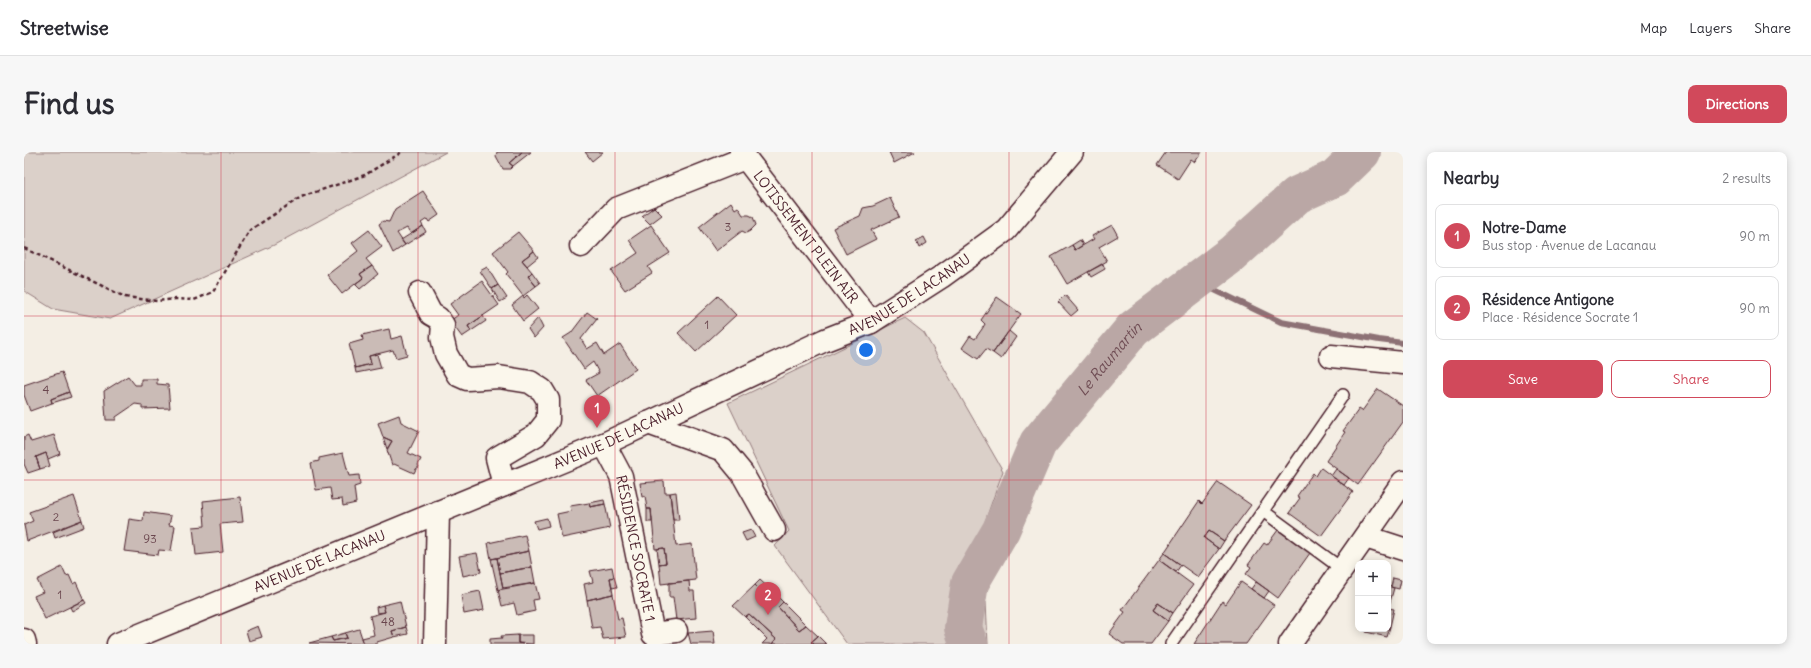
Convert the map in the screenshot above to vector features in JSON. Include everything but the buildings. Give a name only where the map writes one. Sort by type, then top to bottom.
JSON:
[{"type":"street","name":"AVENUE DE LACANAU","points":[[118,644],[604,444],[825,340],[871,322],[941,278],[1006,230],[1072,152]]},
{"type":"street","name":"LOTISSEMENT PLEIN AIR","points":[[743,155],[871,322]]},
{"type":"street","points":[[581,246],[616,209],[743,155]]},
{"type":"street","points":[[420,293],[430,314],[438,318],[443,325],[442,337],[446,354],[458,375],[467,379],[499,377],[530,382],[542,390],[548,400],[548,420],[536,435],[497,458],[504,485]]},
{"type":"street","points":[[1331,356],[1403,363]]},
{"type":"street","points":[[648,423],[723,450],[742,473],[774,530]]},
{"type":"street","name":"RÉSIDENCE SOCRATE 1","points":[[604,444],[621,476],[653,634],[676,631]]},
{"type":"street","points":[[1290,644],[1403,482]]},
{"type":"street","points":[[435,644],[438,512]]},
{"type":"street","points":[[1366,537],[1403,549]]},
{"type":"street","points":[[24,640],[25,644]]},
{"type":"lane","points":[[1171,644],[1343,395]]},
{"type":"lane","points":[[1263,511],[1342,569]]},
{"type":"path","points":[[24,248],[125,297],[156,301],[175,299],[194,300],[213,292],[250,230],[301,197],[366,175],[402,152]]},
{"type":"shaded area","points":[[24,152],[446,152],[274,245],[110,319],[53,309],[24,291]]},
{"type":"shaded area","points":[[905,318],[924,333],[1003,471],[952,614],[986,602],[988,644],[847,644],[775,546],[789,531],[728,403]]},
{"type":"waterway","name":"Le Raumartin","points":[[969,644],[963,628],[970,583],[1001,530],[1038,443],[1133,329],[1232,254],[1297,195],[1335,178],[1362,152]]},
{"type":"waterway","points":[[1196,281],[1281,322],[1403,343]]},
{"type":"place","name":"Notre-Dame","points":[[597,428]]},
{"type":"place","name":"Résidence Antigone","points":[[768,615]]}]
